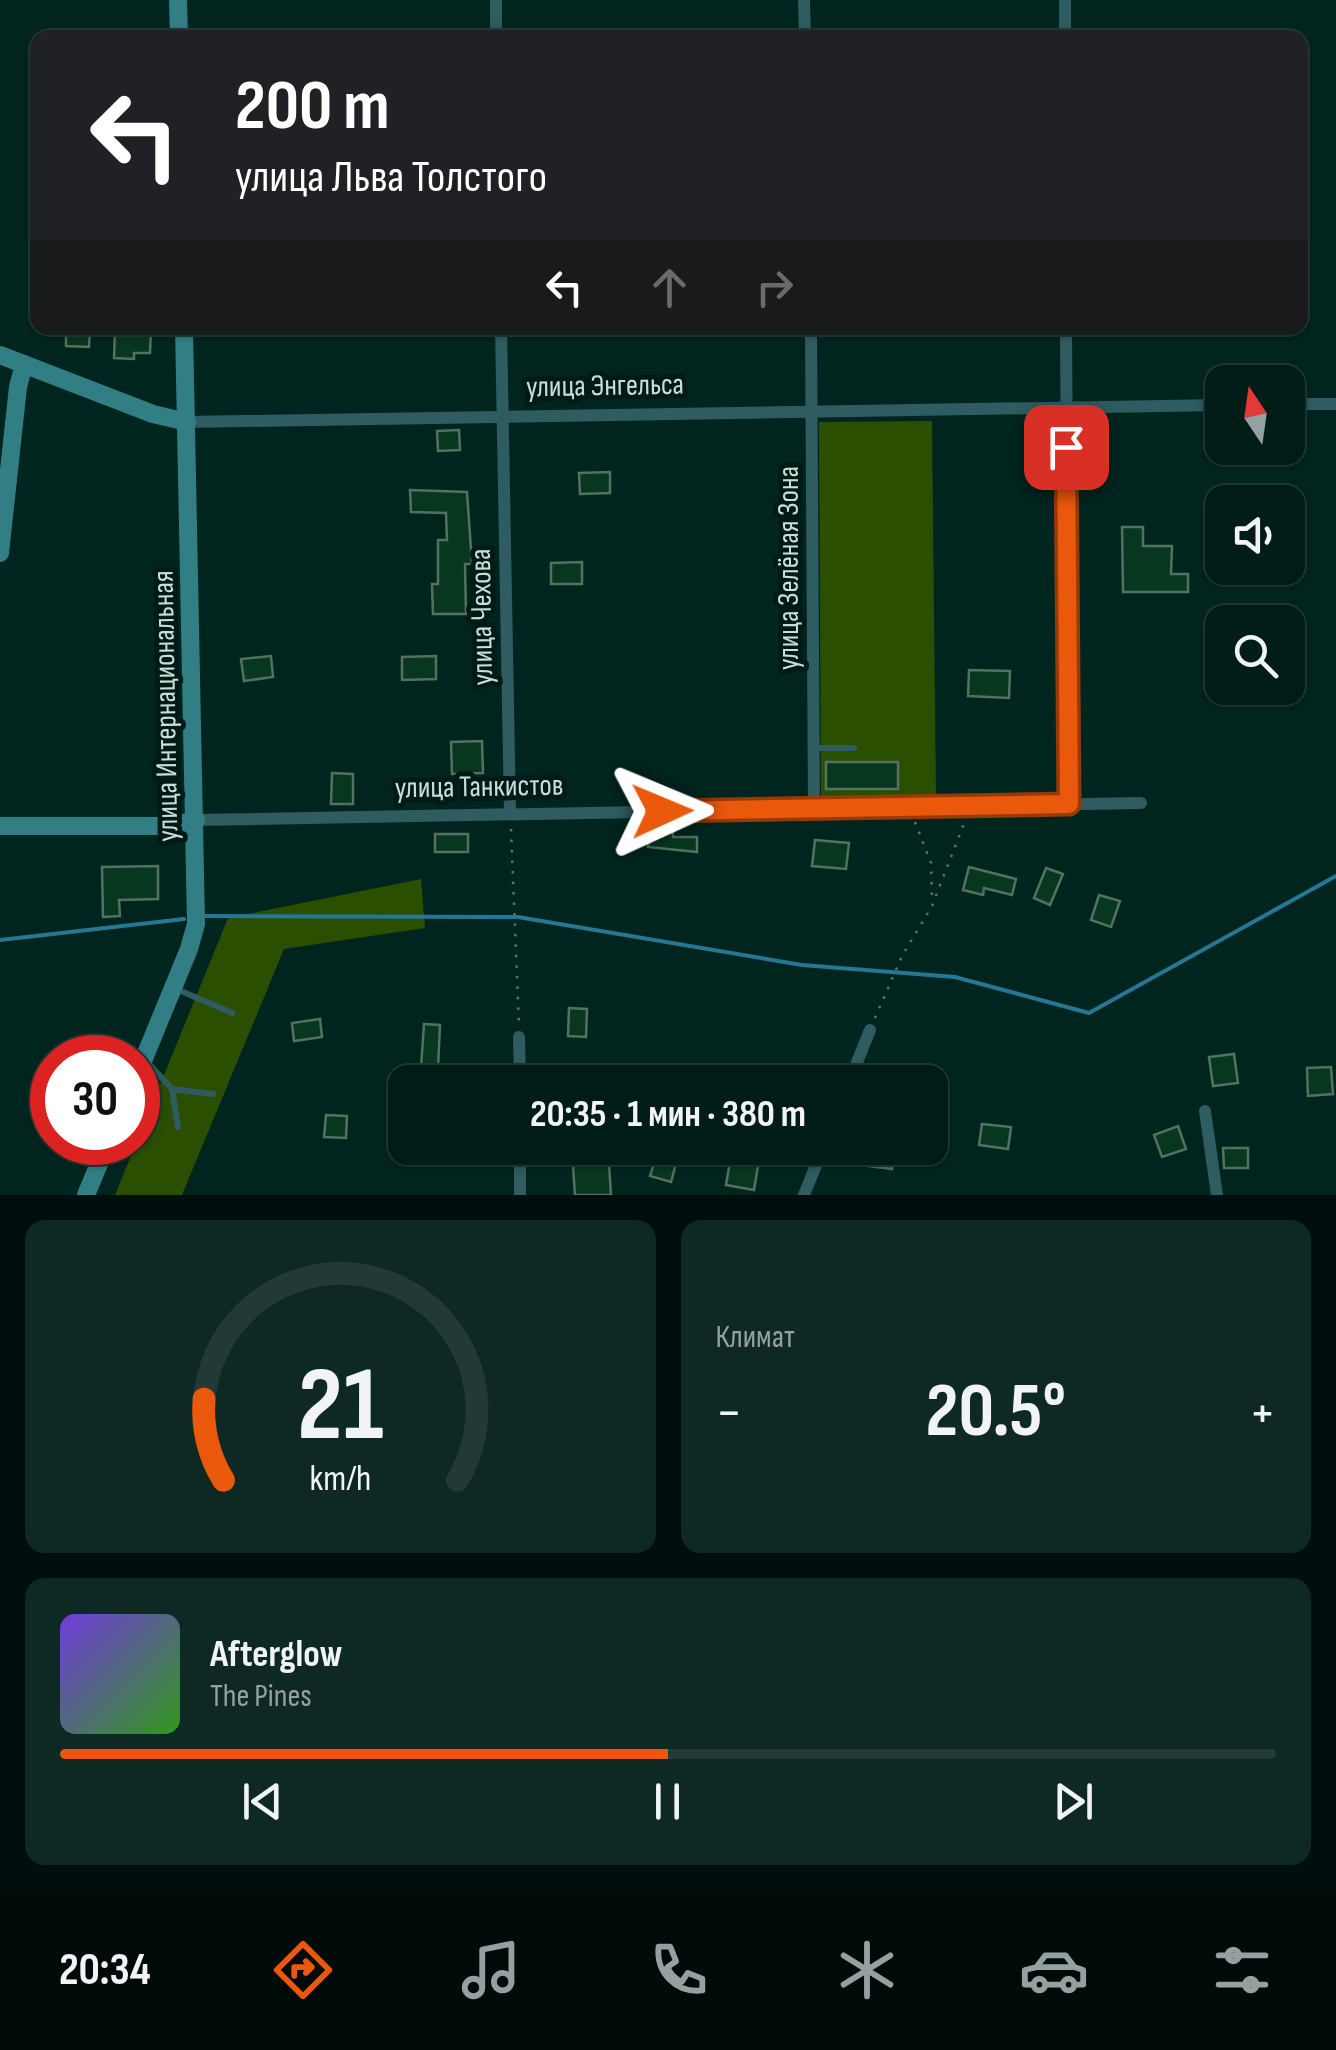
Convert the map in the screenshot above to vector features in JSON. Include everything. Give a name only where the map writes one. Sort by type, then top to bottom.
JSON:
[{"type":"main road","points":[[178,0],[179,30]]},
{"type":"main road","name":"улица Интернациональная","points":[[153,1035],[196,924],[184,335]]},
{"type":"main road","name":"улица Энгельса","points":[[0,355],[153,414],[187,422]]},
{"type":"main road","points":[[0,553],[18,387],[24,364]]},
{"type":"main road","name":"улица Танкистов","points":[[0,826],[171,826],[196,820]]},
{"type":"main road","points":[[86,1195],[98,1165]]},
{"type":"street","points":[[496,0],[496,30]]},
{"type":"street","points":[[804,0],[805,30]]},
{"type":"street","points":[[1065,0],[1065,30]]},
{"type":"street","name":"улица Чехова","points":[[500,335],[510,812]]},
{"type":"street","name":"улица Зелёная Зона","points":[[811,335],[814,809]]},
{"type":"street","points":[[1066,335],[1069,804]]},
{"type":"street","points":[[1305,404],[1336,404]]},
{"type":"street","name":"улица Энгельса","points":[[187,422],[1205,405]]},
{"type":"street","name":"улица Танкистов","points":[[196,820],[1141,802]]},
{"type":"street","points":[[856,1065],[870,1030]]},
{"type":"street","points":[[519,1037],[520,1065]]},
{"type":"street","points":[[1205,1111],[1217,1195]]},
{"type":"street","points":[[520,1165],[520,1195]]},
{"type":"street","points":[[804,1195],[816,1165]]},
{"type":"lane","points":[[814,748],[854,748]]},
{"type":"lane","points":[[173,988],[232,1013]]},
{"type":"lane","points":[[160,1080],[172,1088],[213,1094]]},
{"type":"lane","points":[[172,1088],[178,1128]]},
{"type":"path","points":[[870,1030],[902,956],[932,906],[971,806]]},
{"type":"path","points":[[908,807],[931,863],[932,906]]},
{"type":"path","points":[[510,812],[519,1037]]},
{"type":"green space","points":[[932,421],[936,797],[821,802],[819,422]]},
{"type":"green space","points":[[421,879],[425,928],[284,949],[182,1195],[115,1195],[127,1165],[160,1165],[160,1085],[228,918]]},
{"type":"building","points":[[66,335],[90,335],[89,347],[66,346]]},
{"type":"building","points":[[115,335],[151,335],[150,353],[134,353],[134,359],[114,358]]},
{"type":"building","points":[[459,430],[460,450],[438,451],[437,431]]},
{"type":"building","points":[[610,472],[610,493],[580,494],[579,473]]},
{"type":"building","points":[[410,490],[467,492],[472,564],[465,564],[466,614],[433,614],[432,584],[438,584],[438,540],[447,540],[446,513],[411,512]]},
{"type":"building","points":[[1122,527],[1143,527],[1143,546],[1172,546],[1171,574],[1188,574],[1188,592],[1123,592]]},
{"type":"building","points":[[582,562],[582,584],[551,584],[551,563]]},
{"type":"building","points":[[271,656],[273,677],[244,681],[241,659]]},
{"type":"building","points":[[436,656],[436,679],[402,680],[402,657]]},
{"type":"building","points":[[969,670],[1010,671],[1009,698],[968,696]]},
{"type":"building","points":[[482,741],[483,773],[452,774],[451,742]]},
{"type":"building","points":[[826,762],[898,762],[898,789],[826,789]]},
{"type":"building","points":[[332,773],[353,774],[353,804],[331,804]]},
{"type":"building","points":[[650,826],[673,827],[673,837],[697,837],[697,852],[648,847]]},
{"type":"building","points":[[435,834],[468,834],[468,852],[435,852]]},
{"type":"building","points":[[815,840],[849,843],[846,869],[812,866]]},
{"type":"building","points":[[158,866],[158,899],[119,900],[120,916],[103,917],[102,867]]},
{"type":"building","points":[[969,867],[1016,879],[1012,895],[984,888],[983,895],[963,890]]},
{"type":"building","points":[[1046,868],[1063,874],[1050,905],[1034,898]]},
{"type":"building","points":[[1099,895],[1120,901],[1111,927],[1091,920]]},
{"type":"building","points":[[569,1008],[587,1009],[586,1037],[568,1036]]},
{"type":"building","points":[[320,1019],[322,1037],[294,1041],[292,1023]]},
{"type":"building","points":[[424,1024],[440,1025],[438,1065],[421,1065]]},
{"type":"building","points":[[1234,1054],[1238,1083],[1213,1086],[1209,1057]]},
{"type":"building","points":[[1331,1067],[1333,1094],[1308,1096],[1307,1068]]},
{"type":"building","points":[[326,1115],[347,1116],[346,1138],[324,1137]]},
{"type":"building","points":[[982,1124],[1011,1127],[1008,1149],[979,1145]]},
{"type":"building","points":[[1178,1126],[1186,1149],[1162,1157],[1154,1135]]},
{"type":"building","points":[[1223,1148],[1248,1148],[1248,1168],[1224,1168]]},
{"type":"building","points":[[609,1165],[611,1195],[575,1195],[573,1166]]},
{"type":"building","points":[[654,1165],[676,1165],[671,1182],[650,1176]]},
{"type":"building","points":[[729,1165],[758,1166],[754,1190],[726,1185]]},
{"type":"waterway","points":[[205,916],[518,917],[802,965],[955,977],[1089,1013],[1336,876]]},
{"type":"waterway","points":[[0,940],[184,919]]},
{"type":"route","points":[[662,811],[1069,804],[1066,447]]}]
